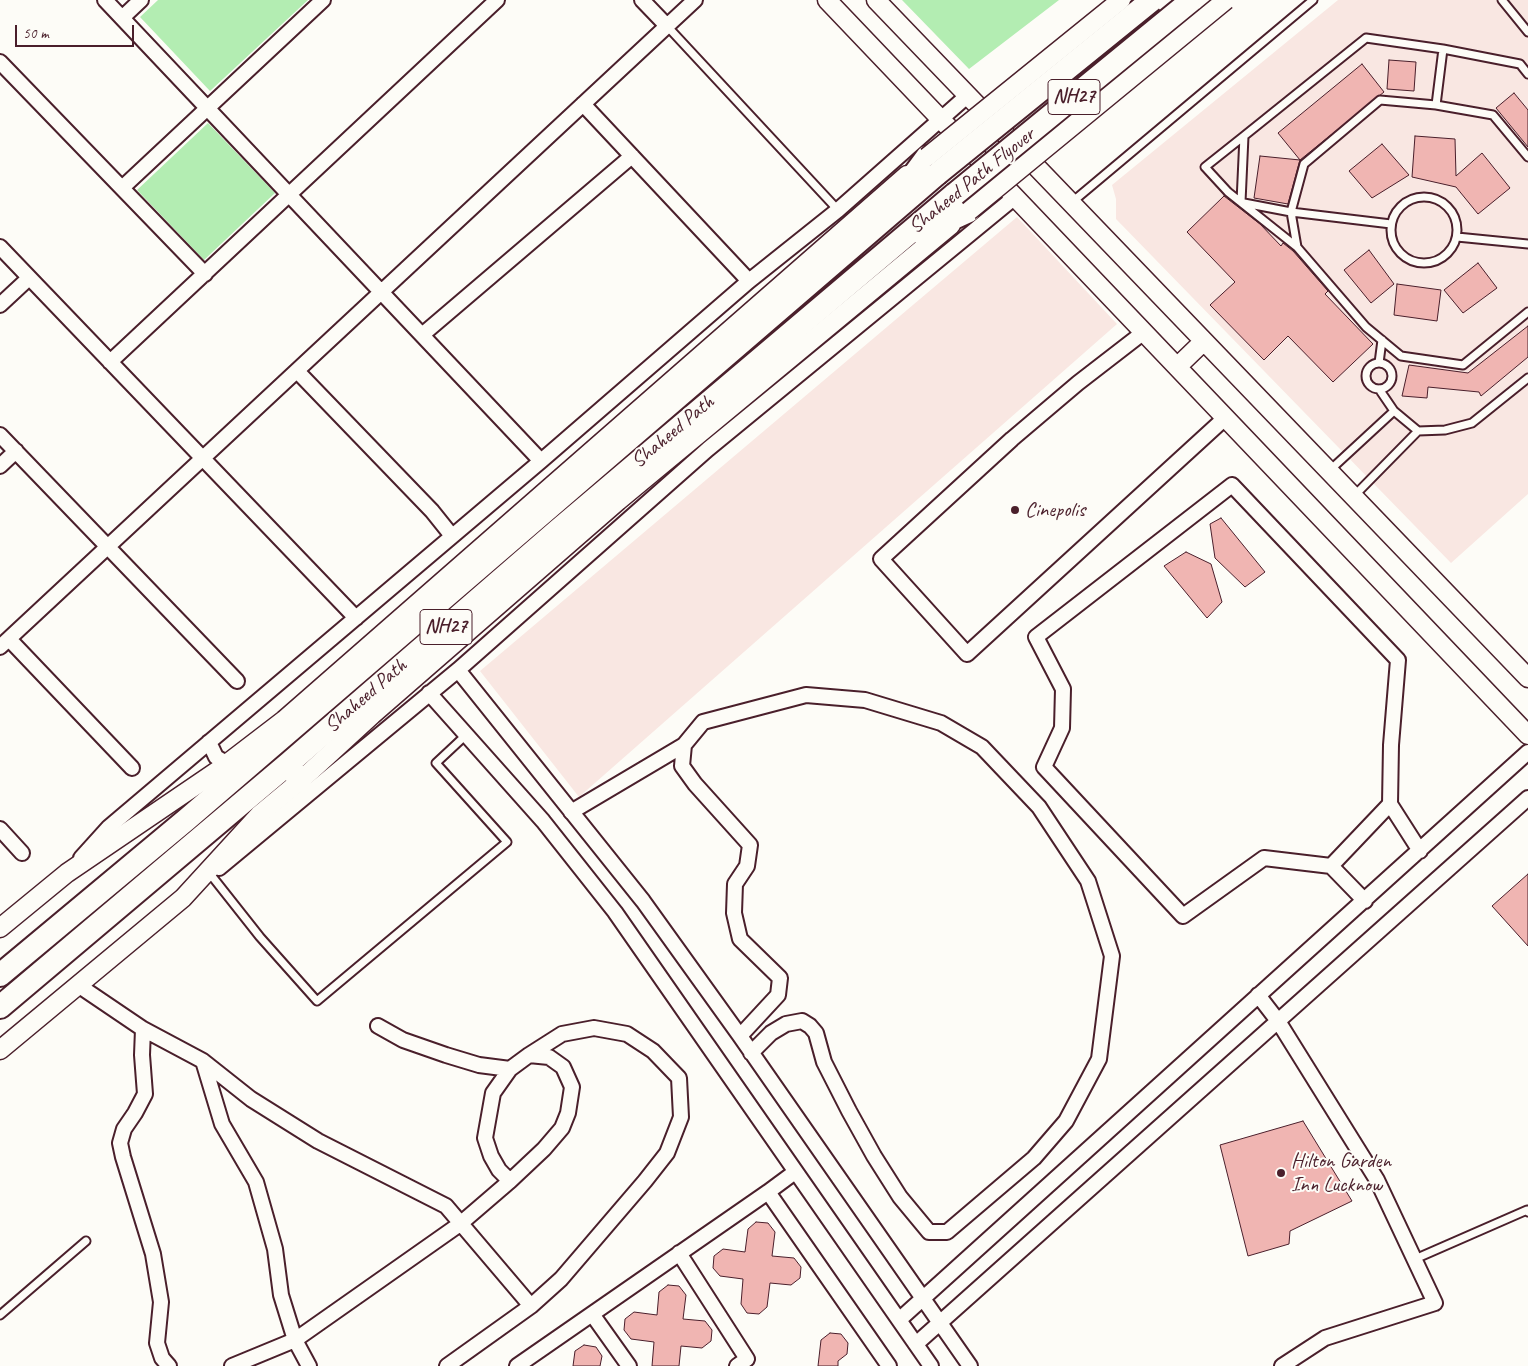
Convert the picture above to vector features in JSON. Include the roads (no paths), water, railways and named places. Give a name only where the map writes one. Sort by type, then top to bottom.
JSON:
[{"type":"highway","name":"Shaheed Path Flyover","points":[[875,228],[932,166],[1152,0]]},
{"type":"highway","name":"Shaheed Path Flyover","points":[[891,247],[962,202],[1192,0]]},
{"type":"highway","name":"Shaheed Path","points":[[0,975],[186,820],[343,676],[875,228]]},
{"type":"highway","name":"Shaheed Path","points":[[0,1008],[294,772],[558,530],[891,247]]},
{"type":"street","points":[[105,0],[542,461]]},
{"type":"street","points":[[122,18],[141,0]]},
{"type":"street","points":[[122,188],[323,0]]},
{"type":"street","points":[[642,0],[667,26]]},
{"type":"street","points":[[132,768],[4,643],[695,0]]},
{"type":"street","points":[[827,0],[1528,735]]},
{"type":"street","points":[[876,0],[1528,678]]},
{"type":"street","points":[[0,928],[68,873],[228,764],[343,676],[1121,0]]},
{"type":"street","points":[[183,898],[259,815],[294,772],[372,715],[962,202],[1226,0]]},
{"type":"street","points":[[110,362],[289,195],[490,2]]},
{"type":"street","points":[[0,62],[204,274]]},
{"type":"street","points":[[68,873],[109,827],[542,461],[750,281],[838,210],[968,96]]},
{"type":"street","points":[[583,104],[750,281]]},
{"type":"street","points":[[422,335],[632,156]]},
{"type":"street","points":[[0,1050],[458,670],[708,449],[1015,197]]},
{"type":"street","points":[[0,247],[356,618]]},
{"type":"street","points":[[0,305],[30,278]]},
{"type":"street","points":[[1144,332],[1078,383],[1012,439],[881,559],[967,654],[1225,418]]},
{"type":"street","points":[[1177,367],[1204,342]]},
{"type":"street","points":[[297,370],[432,511],[452,536]]},
{"type":"street","points":[[0,435],[237,681]]},
{"type":"street","points":[[0,466],[16,451]]},
{"type":"street","points":[[1365,901],[1331,866],[1264,858],[1183,916],[1044,767],[1062,728],[1063,688],[1036,637],[1232,485],[1398,660],[1391,746],[1390,804],[1420,850]]},
{"type":"street","points":[[458,670],[643,901],[740,1036],[970,1366]]},
{"type":"street","points":[[429,693],[543,821],[615,912],[932,1366]]},
{"type":"street","points":[[571,812],[684,745],[703,722],[806,695],[864,700],[941,723],[982,747],[1039,806],[1088,881],[1112,956],[1099,1059],[1066,1121],[1034,1158],[947,1232],[929,1232],[900,1197],[874,1156],[824,1062],[816,1033],[810,1026],[802,1021],[786,1024],[771,1033],[751,1053]]},
{"type":"street","points":[[209,742],[216,757],[228,764]]},
{"type":"street","points":[[684,745],[682,766],[694,784],[750,845],[747,866],[735,884],[734,913],[740,939],[780,978],[778,994],[740,1036]]},
{"type":"street","points":[[899,1320],[1528,752]]},
{"type":"street","points":[[916,1344],[1528,798]]},
{"type":"street","points":[[1331,866],[1390,804]]},
{"type":"street","points":[[0,830],[22,853]]},
{"type":"street","points":[[78,985],[143,1029],[203,1061],[251,1100],[318,1141],[446,1206],[531,1306]]},
{"type":"street","points":[[1258,995],[1278,1021],[1377,1180],[1435,1303],[1326,1338],[1282,1366]]},
{"type":"street","points":[[378,1026],[403,1040],[446,1055],[479,1065],[510,1069]]},
{"type":"street","points":[[447,1366],[531,1306],[561,1279],[651,1174],[667,1153],[681,1117],[679,1078],[653,1051],[627,1034],[594,1028],[562,1034],[510,1069],[493,1093],[486,1138],[491,1156],[510,1181]]},
{"type":"street","points":[[143,1029],[142,1055],[145,1094],[136,1113],[124,1129],[120,1143],[153,1254],[161,1302],[157,1342],[162,1358],[169,1366]]},
{"type":"street","points":[[232,1366],[295,1340],[460,1224],[544,1149],[562,1128],[568,1114],[572,1087],[563,1067],[549,1057],[529,1055]]},
{"type":"street","points":[[203,1061],[222,1124],[256,1182],[275,1250],[281,1295],[295,1340],[309,1366]]},
{"type":"street","points":[[517,1366],[795,1172]]},
{"type":"street","points":[[768,1192],[889,1366]]},
{"type":"street","points":[[679,1253],[748,1359],[738,1366]]},
{"type":"street","points":[[592,1314],[629,1366]]},
{"type":"lane","points":[[1070,203],[1313,0]]},
{"type":"lane","points":[[1502,0],[1528,32]]},
{"type":"lane","points":[[667,26],[838,210]]},
{"type":"lane","points":[[1528,74],[1520,64],[1443,49],[1366,38],[1205,167],[1228,192],[1297,246],[1366,327],[1401,356],[1463,364],[1528,312]]},
{"type":"lane","points":[[1436,105],[1443,49]]},
{"type":"lane","points":[[1297,246],[1291,212],[1304,164],[1380,100],[1436,105],[1494,115],[1528,157]]},
{"type":"lane","points":[[1241,202],[1244,136]]},
{"type":"lane","points":[[1427,196],[1438,199],[1454,215],[1458,226],[1457,237],[1453,248],[1446,256],[1426,264],[1415,262],[1406,258],[1392,241],[1391,224],[1397,210],[1405,202],[1416,197],[1427,196]]},
{"type":"lane","points":[[1241,202],[1291,212],[1391,224]]},
{"type":"lane","points":[[1457,237],[1528,244]]},
{"type":"lane","points":[[1379,362],[1382,340]]},
{"type":"lane","points":[[1379,362],[1390,369],[1392,378],[1388,386],[1379,389],[1372,388],[1365,377],[1370,365],[1379,362]]},
{"type":"lane","points":[[1379,389],[1394,411],[1418,431],[1445,430],[1472,423],[1528,378]]},
{"type":"lane","points":[[1329,471],[1394,411]]},
{"type":"lane","points":[[1354,496],[1418,431]]},
{"type":"lane","points":[[211,875],[260,937],[317,1001],[507,842],[436,763],[466,735]]},
{"type":"lane","points":[[1415,1259],[1527,1210],[1528,1212]]},
{"type":"lane","points":[[0,1315],[86,1241]]},
{"type":"place","name":"Cinepolis","points":[[1015,510]]},
{"type":"place","name":"Hilton Garden Inn Lucknow","points":[[1281,1173]]}]
